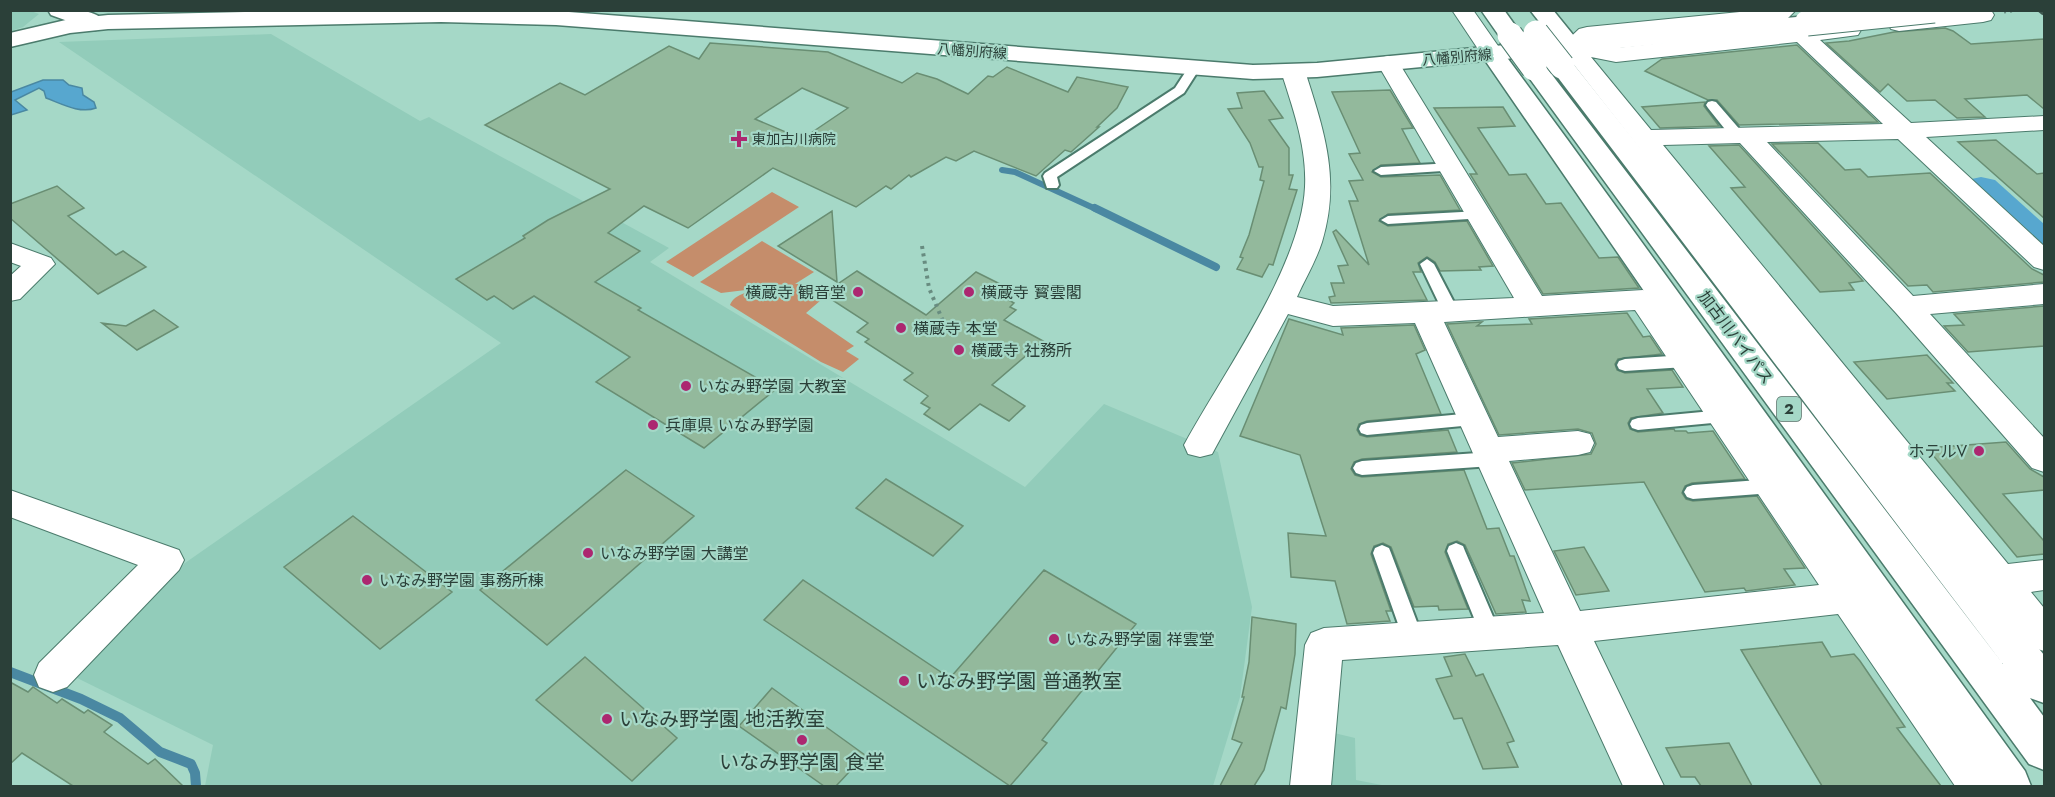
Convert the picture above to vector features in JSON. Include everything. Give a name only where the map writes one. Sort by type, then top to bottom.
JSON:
[{"type":"main road","points":[[59,10],[95,23]]},
{"type":"main road","name":"加古川バイパス","points":[[1492,10],[1501,44],[1555,60],[2044,685]]},
{"type":"main road","name":"加古川バイパス","points":[[1519,10],[1538,22],[1555,60],[2044,750]]},
{"type":"main road","name":"八幡別府線","points":[[10,40],[70,26],[95,23],[402,13],[595,21],[1253,72],[1388,63],[1501,44],[1555,60],[1811,21],[1934,10]]},
{"type":"main road","points":[[1501,44],[1613,223],[1859,597],[2010,786]]},
{"type":"street","points":[[1462,10],[1501,44]]},
{"type":"street","points":[[1983,15],[1811,21],[1756,14],[1587,34],[1555,60],[1644,138],[2044,635]]},
{"type":"street","points":[[1811,21],[2044,261]]},
{"type":"street","points":[[1388,63],[1453,167],[1534,307]]},
{"type":"street","points":[[1200,445],[1280,302],[1308,243],[1318,187],[1314,139],[1293,71]]},
{"type":"street","points":[[1644,138],[1917,130],[2044,123]]},
{"type":"street","points":[[1917,130],[2044,231]]},
{"type":"street","points":[[1742,135],[1906,306],[2044,459]]},
{"type":"street","points":[[10,252],[41,264]]},
{"type":"street","points":[[10,283],[41,264]]},
{"type":"street","points":[[10,292],[41,264]]},
{"type":"street","points":[[1906,306],[2044,294]]},
{"type":"street","points":[[1280,302],[1333,316],[1643,300],[1772,486],[1859,597],[1979,786]]},
{"type":"street","points":[[1438,312],[1473,419],[1644,786]]},
{"type":"street","points":[[1490,454],[1578,442]]},
{"type":"street","points":[[10,503],[166,560],[53,675]]},
{"type":"street","points":[[1999,580],[2044,575]]},
{"type":"street","points":[[1310,786],[1324,645],[1569,628],[1859,597]]},
{"type":"lane","points":[[1053,185],[1050,176],[1180,90],[1194,68]]},
{"type":"lane","points":[[1712,105],[1742,135]]},
{"type":"lane","points":[[1381,171],[1453,167]]},
{"type":"lane","points":[[1388,219],[1480,215]]},
{"type":"lane","points":[[1427,264],[1438,312]]},
{"type":"lane","points":[[1625,365],[1685,361]]},
{"type":"lane","points":[[1638,424],[1724,416]]},
{"type":"lane","points":[[1367,429],[1473,419]]},
{"type":"lane","points":[[1362,468],[1490,454]]},
{"type":"lane","points":[[1693,492],[1772,486]]},
{"type":"lane","points":[[1456,551],[1490,633]]},
{"type":"lane","points":[[1382,553],[1413,638]]},
{"type":"path","points":[[922,246],[923,266],[928,286],[945,326]]},
{"type":"shaded area","points":[[11,10],[31,11],[39,14],[23,27],[11,31]]},
{"type":"shaded area","name":"兵庫県 いなみ野学園","points":[[271,34],[420,121],[429,117],[669,248],[650,262],[1025,487],[1104,404],[1218,452],[1252,607],[1240,697],[1213,786],[205,786],[213,745],[73,676],[185,563],[501,343],[59,42]]},
{"type":"shaded area","points":[[772,192],[799,207],[693,277],[666,262]]},
{"type":"shaded area","points":[[762,241],[814,272],[795,284],[800,284],[821,300],[806,313],[854,346],[846,351],[859,359],[843,372],[821,362],[730,305],[742,294],[769,287],[721,293],[700,282]]},
{"type":"shaded area","points":[[1330,732],[1355,738],[1356,780],[1387,786],[1323,786]]},
{"type":"water","points":[[43,80],[63,80],[69,85],[82,88],[83,95],[94,102],[96,108],[84,110],[65,105],[46,98],[44,91],[39,88],[15,100],[27,110],[11,115],[11,92]]},
{"type":"building","points":[[1945,28],[1971,44],[2044,39],[2044,109],[2027,95],[1965,99],[1985,117],[1957,118],[1935,100],[1907,101],[1888,84],[1880,92],[1826,43],[1894,32]]},
{"type":"building","points":[[710,43],[828,52],[902,83],[917,73],[937,79],[968,94],[988,76],[993,77],[1007,67],[1068,92],[1077,77],[1128,87],[1117,108],[1097,127],[1099,127],[1071,152],[1065,150],[1036,176],[974,151],[956,161],[946,157],[911,177],[909,175],[891,189],[886,186],[856,207],[773,168],[688,228],[644,206],[608,233],[640,251],[595,282],[641,308],[638,310],[776,389],[704,448],[596,382],[630,357],[534,296],[513,309],[494,296],[487,300],[456,279],[525,238],[523,236],[548,220],[610,189],[485,125],[560,83],[585,95],[669,46],[699,59]],"holes":[[[802,88],[848,108],[802,139],[755,119]]]},
{"type":"building","points":[[1797,45],[1878,122],[1739,125],[1717,100],[1708,100],[1645,71],[1662,59]]},
{"type":"building","points":[[1390,90],[1413,128],[1402,129],[1420,163],[1381,165],[1372,172],[1381,177],[1440,175],[1460,210],[1388,214],[1379,221],[1388,226],[1467,221],[1493,266],[1479,267],[1481,270],[1440,271],[1435,262],[1427,257],[1418,263],[1421,272],[1413,272],[1427,300],[1331,303],[1329,297],[1335,296],[1331,283],[1344,283],[1338,266],[1348,265],[1333,232],[1336,230],[1369,265],[1349,201],[1358,201],[1349,181],[1363,180],[1349,154],[1360,153],[1332,92]]},
{"type":"building","points":[[1264,91],[1283,118],[1269,120],[1289,148],[1289,175],[1293,175],[1289,189],[1297,190],[1273,265],[1269,264],[1262,277],[1237,269],[1243,258],[1240,257],[1249,235],[1264,181],[1260,180],[1263,167],[1259,167],[1250,143],[1228,109],[1242,108],[1237,93]]},
{"type":"building","points":[[1705,102],[1704,106],[1719,126],[1660,128],[1642,107]]},
{"type":"building","points":[[1503,107],[1515,126],[1478,128],[1509,175],[1526,174],[1546,204],[1561,203],[1599,258],[1618,257],[1639,288],[1543,294],[1470,174],[1477,174],[1434,108]]},
{"type":"building","points":[[1996,140],[2037,174],[2044,173],[2044,218],[1958,142]]},
{"type":"building","points":[[1818,143],[1845,170],[1860,169],[1868,177],[1930,173],[2032,269],[2044,275],[2044,282],[1933,292],[1927,285],[1908,286],[1772,144]]},
{"type":"building","points":[[1739,145],[1863,281],[1849,283],[1854,290],[1820,292],[1731,188],[1745,187],[1709,146]]},
{"type":"building","points":[[57,186],[84,208],[68,216],[116,255],[123,251],[146,267],[98,294],[10,218],[10,204]]},
{"type":"building","points":[[832,211],[837,282],[778,246]]},
{"type":"building","points":[[857,271],[926,315],[976,272],[1012,290],[1003,297],[1014,303],[1010,307],[1016,310],[1004,320],[1043,341],[992,385],[1025,406],[1009,421],[980,404],[949,430],[924,414],[930,408],[921,403],[928,396],[904,380],[913,373],[865,342],[869,339],[857,332],[868,323],[823,294]]},
{"type":"building","points":[[2044,306],[2044,346],[1968,352],[1944,326],[1964,325],[1954,314]]},
{"type":"building","points":[[154,310],[178,327],[137,350],[102,323],[126,326]]},
{"type":"building","points":[[1627,313],[1643,337],[1650,336],[1662,354],[1618,359],[1615,364],[1617,370],[1625,373],[1672,370],[1683,387],[1647,389],[1663,413],[1631,418],[1628,423],[1630,429],[1638,432],[1674,429],[1688,433],[1713,431],[1745,479],[1692,483],[1685,486],[1682,493],[1686,499],[1693,501],[1757,496],[1805,568],[1784,569],[1795,585],[1746,591],[1744,588],[1705,592],[1644,482],[1525,490],[1512,463],[1591,454],[1596,444],[1592,433],[1578,429],[1499,435],[1447,324],[1482,322],[1477,326],[1532,324],[1529,319]]},
{"type":"building","points":[[1289,319],[1343,335],[1341,328],[1414,325],[1425,350],[1416,354],[1441,414],[1367,421],[1359,424],[1357,430],[1360,435],[1367,437],[1448,430],[1457,452],[1362,459],[1354,462],[1351,469],[1355,475],[1362,477],[1464,470],[1487,529],[1499,528],[1510,556],[1514,556],[1530,601],[1522,600],[1526,612],[1496,614],[1465,545],[1457,541],[1448,544],[1445,552],[1468,609],[1439,610],[1438,606],[1414,607],[1391,547],[1383,543],[1374,546],[1371,554],[1391,611],[1386,611],[1390,621],[1347,624],[1335,581],[1291,577],[1288,533],[1326,536],[1300,455],[1240,436]]},
{"type":"building","points":[[1927,355],[1953,383],[1947,383],[1955,391],[1887,399],[1854,362]]},
{"type":"building","points":[[2006,442],[2030,469],[2044,477],[2044,490],[2003,494],[2044,541],[2044,554],[2017,557],[1927,448]]},
{"type":"building","name":"いなみ野学園 大講堂","points":[[626,470],[694,516],[547,645],[480,590]]},
{"type":"building","points":[[886,479],[963,526],[933,556],[856,508]]},
{"type":"building","name":"いなみ野学園 事務所棟","points":[[353,516],[452,592],[380,649],[284,567]]},
{"type":"building","points":[[1584,547],[1609,591],[1576,595],[1554,551]]},
{"type":"building","points":[[1044,570],[1136,624],[1042,740],[1047,743],[1010,786],[764,620],[803,580],[950,678]]},
{"type":"building","points":[[1252,617],[1296,624],[1295,654],[1286,709],[1281,707],[1264,770],[1254,786],[1220,786],[1242,743],[1232,739],[1244,697],[1242,697],[1249,662]]},
{"type":"building","points":[[1822,642],[1831,657],[1854,654],[1860,661],[1905,727],[1897,728],[1941,786],[1822,786],[1741,650]]},
{"type":"building","points":[[1465,654],[1476,676],[1483,674],[1499,708],[1514,741],[1507,743],[1518,767],[1483,769],[1462,718],[1454,719],[1436,679],[1452,676],[1444,657]]},
{"type":"building","name":"いなみ野学園 地活教室","points":[[585,657],[677,738],[632,781],[536,700]]},
{"type":"building","points":[[10,682],[28,692],[33,687],[57,703],[62,699],[84,713],[88,710],[112,725],[104,732],[148,764],[155,759],[183,786],[73,786],[22,753],[10,764]]},
{"type":"building","name":"いなみ野学園 食堂","points":[[772,688],[865,755],[836,786],[824,786],[739,726]]},
{"type":"building","points":[[1729,743],[1752,786],[1701,786],[1695,777],[1681,777],[1666,748]]},
{"type":"waterway","points":[[1002,170],[1015,172],[1098,210]]},
{"type":"waterway","points":[[1981,189],[2044,246]]},
{"type":"waterway","points":[[1095,208],[1216,267]]},
{"type":"waterway","points":[[10,672],[81,699],[120,718],[160,752],[191,764],[195,773],[196,786]]},
{"type":"railway","points":[[2039,10],[2044,14]]},
{"type":"place","name":"東加古川病院","points":[[739,139]]},
{"type":"place","name":"横蔵寺 観音堂","points":[[858,292]]},
{"type":"place","name":"横蔵寺 寳雲閣","points":[[969,292]]},
{"type":"place","name":"横蔵寺 本堂","points":[[901,328]]},
{"type":"place","name":"横蔵寺 社務所","points":[[959,350]]},
{"type":"place","name":"いなみ野学園 大教室","points":[[686,386]]},
{"type":"place","name":"兵庫県 いなみ野学園","points":[[653,425]]},
{"type":"place","name":"ホテルV","points":[[1979,451]]},
{"type":"place","name":"いなみ野学園 大講堂","points":[[588,553]]},
{"type":"place","name":"いなみ野学園 事務所棟","points":[[367,580]]},
{"type":"place","name":"いなみ野学園 祥雲堂","points":[[1054,639]]},
{"type":"place","name":"いなみ野学園 普通教室","points":[[904,681]]},
{"type":"place","name":"いなみ野学園 地活教室","points":[[607,719]]},
{"type":"place","name":"いなみ野学園 食堂","points":[[802,740]]}]
